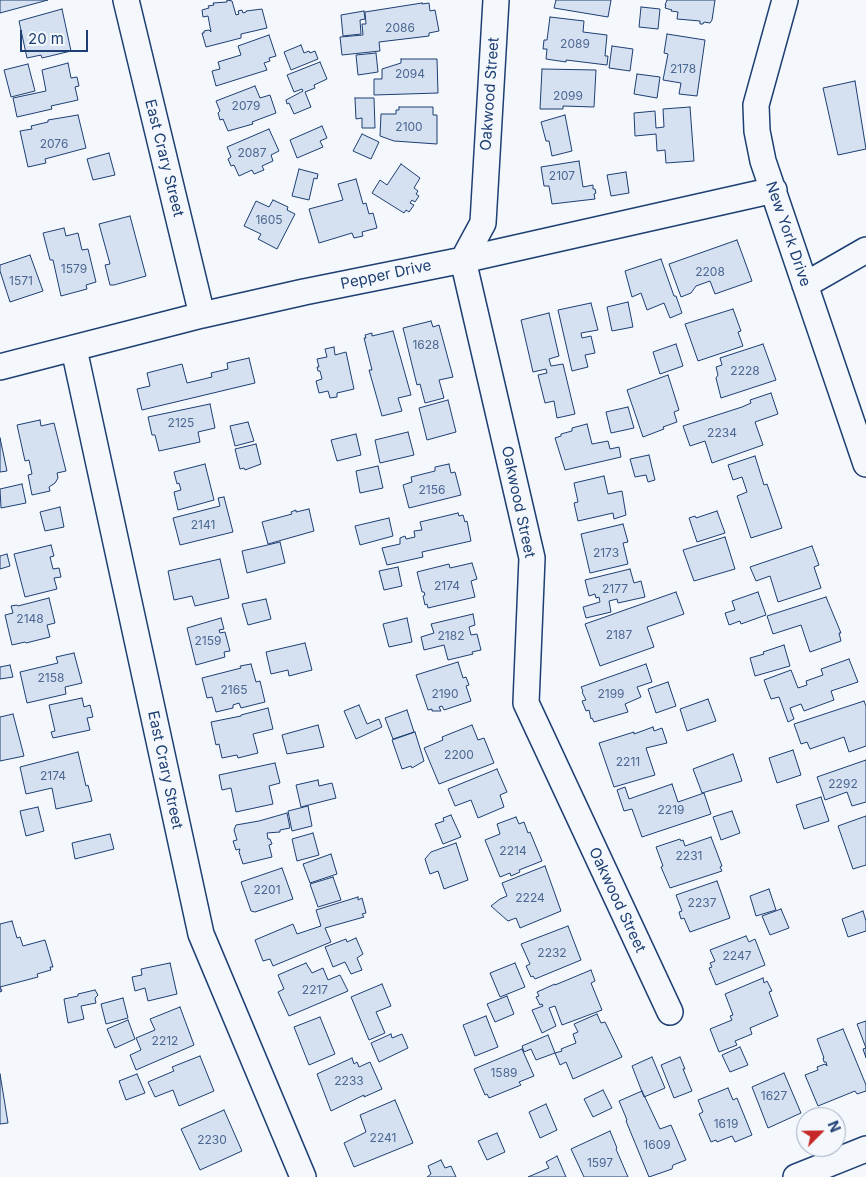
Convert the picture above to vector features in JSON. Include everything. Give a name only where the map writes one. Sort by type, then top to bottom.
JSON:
[{"type":"street","name":"East Crary Street","points":[[126,0],[202,315]]},
{"type":"street","name":"Oakwood Street","points":[[496,0],[483,223],[463,260],[532,558],[526,703],[670,1012]]},
{"type":"street","name":"New York Drive","points":[[785,0],[756,105],[757,131],[764,162],[866,464]]},
{"type":"street","name":"Pepper Drive","points":[[0,367],[202,315],[463,260],[774,190]]},
{"type":"street","points":[[805,285],[866,250]]},
{"type":"street","name":"East Crary Street","points":[[74,349],[201,934],[303,1177]]},
{"type":"street","points":[[796,1177],[866,1149]]},
{"type":"building","points":[[0,0],[48,0],[0,13]]},
{"type":"building","points":[[227,0],[232,1],[236,15],[239,14],[238,11],[242,10],[243,13],[262,9],[267,28],[241,34],[241,38],[206,47],[202,33],[209,30],[211,32],[208,16],[203,17],[202,10],[214,5],[213,3],[227,2]]},
{"type":"building","points":[[556,0],[611,0],[608,17],[554,8]]},
{"type":"building","points":[[667,0],[715,0],[712,20],[710,23],[704,22],[700,24],[700,21],[677,19],[678,12],[665,8]]},
{"type":"building","points":[[429,3],[430,11],[435,10],[439,31],[429,33],[429,36],[379,42],[380,51],[342,55],[340,37],[363,35],[362,24],[366,24],[365,12]]},
{"type":"building","points":[[641,7],[660,9],[658,29],[639,27]]},
{"type":"building","points":[[62,9],[71,51],[42,58],[41,55],[27,58],[19,21]]},
{"type":"building","points":[[364,11],[365,19],[360,20],[361,34],[343,36],[341,15]]},
{"type":"building","points":[[550,17],[584,21],[583,32],[607,35],[605,56],[608,56],[607,65],[546,59],[547,49],[543,49],[544,40],[547,40]]},
{"type":"building","points":[[667,34],[705,40],[697,96],[679,94],[681,83],[663,80],[668,54],[664,53]]},
{"type":"building","points":[[269,35],[276,56],[269,58],[270,61],[264,63],[267,70],[216,86],[212,71],[220,69],[218,62],[241,55],[238,46]]},
{"type":"building","points":[[301,45],[304,53],[315,51],[318,59],[291,70],[284,52]]},
{"type":"building","points":[[612,46],[633,49],[630,71],[609,68]]},
{"type":"building","points":[[376,53],[378,72],[358,75],[356,55]]},
{"type":"building","points":[[401,59],[437,59],[438,93],[374,95],[374,79],[382,79],[382,69],[401,63]]},
{"type":"building","points":[[320,62],[327,79],[314,85],[315,88],[305,92],[311,107],[294,114],[286,100],[303,91],[302,89],[294,92],[287,75]]},
{"type":"building","points":[[68,63],[71,78],[77,77],[79,86],[75,87],[78,100],[51,106],[52,109],[17,117],[13,98],[46,91],[42,70]]},
{"type":"building","points":[[28,64],[35,91],[11,97],[4,70]]},
{"type":"building","points":[[542,69],[596,70],[594,107],[563,106],[563,109],[540,109]]},
{"type":"building","points":[[637,74],[660,77],[657,98],[634,94]]},
{"type":"building","points":[[855,81],[866,149],[838,155],[823,88]]},
{"type":"building","points":[[255,86],[260,98],[270,95],[276,113],[252,122],[253,124],[228,131],[223,119],[220,120],[218,113],[220,111],[216,101]]},
{"type":"building","points":[[355,98],[374,98],[375,128],[362,128],[362,118],[356,119]]},
{"type":"building","points":[[399,107],[433,107],[433,115],[437,115],[437,144],[394,141],[380,136],[381,114],[396,114],[396,110],[399,110]]},
{"type":"building","points":[[690,107],[694,161],[666,163],[665,150],[657,151],[656,134],[635,136],[634,113],[655,111],[656,128],[664,127],[663,109]]},
{"type":"building","points":[[78,115],[86,148],[45,159],[46,163],[28,167],[20,131],[32,129],[31,126],[48,122],[48,120]]},
{"type":"building","points":[[565,115],[572,151],[552,156],[549,141],[546,141],[541,122]]},
{"type":"building","points":[[322,126],[327,138],[320,141],[323,147],[297,158],[290,140]]},
{"type":"building","points":[[269,129],[279,151],[271,155],[273,161],[262,166],[264,170],[254,174],[252,170],[239,176],[234,165],[231,166],[228,159],[231,157],[227,147]]},
{"type":"building","points":[[362,134],[379,142],[371,159],[353,151]]},
{"type":"building","points":[[109,153],[115,175],[93,180],[87,159]]},
{"type":"building","points":[[579,161],[583,187],[593,185],[596,193],[594,194],[595,199],[552,204],[549,186],[544,186],[541,167]]},
{"type":"building","points":[[401,164],[420,178],[414,188],[418,191],[416,194],[419,196],[415,202],[412,200],[410,203],[414,205],[409,212],[406,210],[404,213],[372,193],[380,180],[387,185]]},
{"type":"building","points":[[299,169],[318,174],[317,179],[314,178],[309,200],[292,196]]},
{"type":"building","points":[[626,172],[629,193],[611,196],[607,175]]},
{"type":"building","points":[[356,179],[363,204],[366,203],[369,214],[373,213],[377,228],[362,232],[363,236],[354,238],[352,233],[319,243],[309,209],[343,200],[338,184]]},
{"type":"building","points":[[273,200],[288,207],[287,210],[295,214],[277,249],[258,239],[261,234],[244,226],[256,201],[269,207]]},
{"type":"building","points":[[130,216],[146,276],[110,285],[105,265],[110,264],[99,224]]},
{"type":"building","points":[[64,228],[66,236],[78,233],[82,250],[88,249],[96,282],[86,285],[87,289],[61,296],[53,260],[50,260],[43,233]]},
{"type":"building","points":[[737,240],[752,281],[715,294],[710,281],[696,286],[691,293],[681,297],[669,264]]},
{"type":"building","points":[[30,255],[43,291],[10,302],[0,271],[0,265]]},
{"type":"building","points":[[661,259],[682,313],[670,318],[664,303],[647,310],[641,293],[632,297],[625,271]]},
{"type":"building","points":[[628,302],[633,327],[612,331],[607,307]]},
{"type":"building","points":[[591,303],[598,330],[581,333],[582,338],[591,336],[595,353],[585,355],[588,367],[572,371],[558,310]]},
{"type":"building","points":[[733,309],[741,331],[738,332],[743,346],[698,361],[685,324]]},
{"type":"building","points":[[549,313],[559,356],[549,359],[551,366],[563,364],[575,414],[557,418],[554,401],[545,403],[538,375],[547,373],[546,369],[533,372],[521,320]]},
{"type":"building","points":[[431,321],[433,327],[439,325],[453,377],[439,380],[444,398],[425,403],[420,384],[417,385],[403,328]]},
{"type":"building","points":[[393,331],[411,395],[398,398],[402,411],[382,416],[369,370],[372,370],[364,338],[366,338],[365,335],[372,333],[372,336]]},
{"type":"building","points":[[676,344],[683,366],[660,374],[653,352]]},
{"type":"building","points":[[763,344],[776,380],[721,398],[716,378],[718,375],[716,367],[722,365],[720,358]]},
{"type":"building","points":[[334,347],[335,355],[346,352],[354,389],[337,393],[337,397],[330,398],[328,391],[319,393],[316,381],[322,379],[317,367],[319,367],[317,359],[327,357],[325,349]]},
{"type":"building","points":[[249,358],[255,383],[142,410],[137,389],[150,386],[147,373],[182,364],[187,383],[212,377],[211,373],[228,369],[227,363]]},
{"type":"building","points":[[668,375],[679,410],[674,412],[677,422],[643,437],[627,390]]},
{"type":"building","points":[[771,393],[778,414],[755,422],[763,445],[712,463],[705,441],[690,446],[683,426],[742,407],[751,403],[750,400]]},
{"type":"building","points":[[448,400],[456,432],[427,440],[419,408]]},
{"type":"building","points":[[210,404],[215,428],[198,432],[200,442],[159,451],[155,435],[152,435],[148,417]]},
{"type":"building","points":[[628,407],[634,428],[611,433],[606,412]]},
{"type":"building","points":[[40,420],[41,426],[54,423],[66,471],[57,473],[58,478],[49,487],[50,491],[32,495],[28,475],[32,474],[29,460],[25,461],[17,425]]},
{"type":"building","points":[[248,422],[254,441],[235,446],[230,426]]},
{"type":"building","points":[[587,424],[592,444],[608,441],[610,449],[619,447],[621,457],[565,470],[555,438],[572,431],[572,428]]},
{"type":"building","points":[[408,432],[414,455],[380,463],[375,440]]},
{"type":"building","points":[[356,434],[361,455],[337,461],[331,440]]},
{"type":"building","points":[[0,438],[7,471],[0,472]]},
{"type":"building","points":[[256,444],[261,464],[245,470],[244,468],[240,469],[235,449]]},
{"type":"building","points":[[649,455],[655,480],[648,482],[646,475],[635,477],[630,459]]},
{"type":"building","points":[[755,456],[764,485],[767,484],[782,528],[751,538],[737,496],[747,492],[742,477],[733,480],[728,465]]},
{"type":"building","points":[[205,464],[214,500],[178,510],[174,492],[181,490],[179,483],[177,484],[174,472]]},
{"type":"building","points":[[449,464],[451,473],[455,472],[461,495],[409,508],[403,485],[412,482],[411,477],[435,471],[435,467]]},
{"type":"building","points":[[378,466],[383,488],[360,493],[356,471]]},
{"type":"building","points":[[604,476],[608,494],[622,491],[626,515],[614,519],[613,513],[578,521],[574,503],[578,502],[574,483]]},
{"type":"building","points":[[22,484],[26,503],[1,508],[0,489]]},
{"type":"building","points":[[224,497],[233,532],[180,545],[173,518],[220,506],[218,498]]},
{"type":"building","points":[[60,507],[64,527],[45,531],[40,512]]},
{"type":"building","points":[[309,509],[314,531],[268,544],[262,522],[292,514],[291,512],[296,510],[296,512]]},
{"type":"building","points":[[717,511],[725,533],[697,542],[689,518],[695,516],[696,518]]},
{"type":"building","points":[[458,513],[459,516],[463,515],[465,522],[467,521],[471,541],[422,552],[423,557],[387,565],[382,548],[400,544],[400,538],[405,536],[406,539],[415,537],[414,531],[422,530],[420,522]]},
{"type":"building","points":[[389,518],[393,536],[360,545],[355,526]]},
{"type":"building","points":[[623,524],[628,542],[623,543],[628,564],[590,573],[581,534]]},
{"type":"building","points":[[725,537],[735,569],[694,581],[683,550]]},
{"type":"building","points":[[280,542],[285,563],[247,573],[242,551]]},
{"type":"building","points":[[51,545],[54,556],[50,557],[53,569],[59,568],[61,577],[54,578],[57,589],[25,597],[14,554]]},
{"type":"building","points":[[812,546],[819,565],[814,567],[821,588],[778,602],[770,576],[756,581],[750,567]]},
{"type":"building","points":[[7,554],[10,566],[0,569],[0,556]]},
{"type":"building","points":[[220,559],[229,598],[195,606],[192,596],[174,600],[168,571]]},
{"type":"building","points":[[472,563],[477,579],[471,581],[475,597],[428,608],[427,604],[425,605],[423,596],[425,595],[422,592],[417,572],[449,564],[450,568]]},
{"type":"building","points":[[398,567],[402,586],[384,590],[379,571]]},
{"type":"building","points":[[630,569],[634,583],[641,581],[645,597],[618,603],[617,599],[609,601],[611,612],[586,618],[583,607],[600,602],[599,597],[596,598],[595,594],[589,596],[585,580]]},
{"type":"building","points":[[676,592],[684,614],[647,627],[654,647],[600,666],[585,624]]},
{"type":"building","points":[[758,592],[766,615],[741,624],[740,621],[729,625],[725,613],[735,610],[732,601]]},
{"type":"building","points":[[826,597],[841,633],[839,633],[841,641],[810,652],[801,625],[773,634],[767,616]]},
{"type":"building","points":[[49,598],[55,623],[47,625],[50,637],[12,645],[5,615],[13,613],[11,606]]},
{"type":"building","points":[[266,599],[271,619],[248,625],[242,604]]},
{"type":"building","points":[[473,614],[475,625],[469,627],[471,635],[477,634],[481,650],[472,652],[473,654],[448,660],[444,645],[424,650],[421,637],[434,633],[431,624]]},
{"type":"building","points":[[221,618],[224,629],[219,630],[220,633],[225,632],[230,651],[224,652],[225,657],[196,665],[187,628]]},
{"type":"building","points":[[407,618],[412,642],[389,647],[383,624]]},
{"type":"building","points":[[305,643],[312,670],[289,676],[288,670],[271,674],[266,652]]},
{"type":"building","points":[[784,645],[790,666],[755,676],[750,658]]},
{"type":"building","points":[[74,653],[82,683],[65,687],[66,694],[27,703],[20,672],[58,663],[56,657]]},
{"type":"building","points":[[849,659],[858,682],[831,691],[834,700],[804,711],[801,704],[790,708],[794,719],[788,722],[779,697],[771,699],[764,680],[791,670],[798,688],[807,685],[806,681],[823,675],[821,669]]},
{"type":"building","points":[[458,662],[463,678],[466,677],[469,685],[466,686],[471,701],[444,710],[442,706],[439,707],[441,711],[428,710],[416,675]]},
{"type":"building","points":[[251,664],[256,682],[260,681],[265,702],[241,708],[239,703],[233,705],[233,708],[216,712],[212,697],[207,698],[202,678]]},
{"type":"building","points":[[646,664],[652,682],[637,687],[641,697],[625,704],[628,712],[594,722],[591,719],[589,710],[586,711],[582,701],[586,700],[581,687]]},
{"type":"building","points":[[10,665],[13,677],[0,679],[0,667]]},
{"type":"building","points":[[668,682],[676,706],[656,713],[648,689]]},
{"type":"building","points":[[82,698],[84,707],[90,705],[93,717],[87,718],[90,730],[53,738],[51,732],[55,731],[49,705]]},
{"type":"building","points":[[708,699],[716,721],[687,731],[680,709]]},
{"type":"building","points":[[864,701],[866,706],[866,746],[849,752],[844,737],[810,749],[807,742],[801,744],[794,724]]},
{"type":"building","points":[[359,705],[367,724],[379,719],[382,727],[356,739],[344,711]]},
{"type":"building","points":[[268,708],[273,729],[253,734],[258,753],[238,758],[237,755],[222,758],[219,744],[216,745],[211,722]]},
{"type":"building","points":[[407,710],[414,732],[393,739],[385,718]]},
{"type":"building","points":[[13,714],[24,756],[0,761],[0,717]]},
{"type":"building","points":[[318,725],[324,747],[287,754],[282,735]]},
{"type":"building","points":[[472,725],[478,740],[484,738],[494,763],[439,784],[424,748],[443,740],[442,737]]},
{"type":"building","points":[[653,727],[654,731],[662,728],[667,743],[646,748],[655,775],[614,787],[599,743]]},
{"type":"building","points":[[415,732],[424,761],[412,768],[411,766],[402,769],[392,740]]},
{"type":"building","points":[[793,750],[801,775],[777,783],[769,758]]},
{"type":"building","points":[[78,752],[86,786],[88,785],[92,801],[56,809],[52,788],[26,794],[20,767]]},
{"type":"building","points":[[733,754],[742,781],[702,793],[693,769]]},
{"type":"building","points":[[866,760],[866,802],[852,806],[847,792],[825,800],[817,777]]},
{"type":"building","points":[[275,763],[280,783],[269,786],[273,804],[236,812],[231,788],[222,790],[219,775]]},
{"type":"building","points":[[497,769],[507,792],[500,795],[504,807],[478,818],[471,800],[455,806],[448,789]]},
{"type":"building","points":[[318,780],[319,786],[332,783],[336,798],[301,807],[296,785]]},
{"type":"building","points":[[672,784],[678,802],[704,793],[711,814],[642,837],[632,809],[624,811],[617,790],[625,787],[629,799]]},
{"type":"building","points":[[821,797],[829,821],[804,829],[796,805]]},
{"type":"building","points":[[308,806],[312,826],[292,831],[288,811]]},
{"type":"building","points":[[38,807],[44,831],[26,836],[20,811]]},
{"type":"building","points":[[732,811],[740,833],[721,840],[713,817]]},
{"type":"building","points":[[287,813],[290,828],[280,830],[280,832],[267,833],[268,839],[270,839],[272,844],[269,845],[272,857],[243,864],[239,852],[240,849],[236,850],[233,841],[237,840],[234,830],[236,825]]},
{"type":"building","points":[[451,815],[461,837],[443,844],[435,824],[444,821],[443,818]]},
{"type":"building","points":[[866,816],[866,865],[853,869],[838,826]]},
{"type":"building","points":[[516,817],[519,824],[524,822],[528,833],[530,832],[542,861],[519,870],[520,872],[511,876],[510,873],[500,877],[485,840],[500,834],[497,824]]},
{"type":"building","points":[[313,833],[319,855],[297,861],[292,839]]},
{"type":"building","points":[[110,834],[114,849],[75,859],[72,843]]},
{"type":"building","points":[[711,837],[722,866],[720,867],[722,871],[670,888],[661,867],[663,866],[656,847],[680,839],[681,841],[683,840],[685,846]]},
{"type":"building","points":[[456,843],[468,880],[444,889],[438,871],[430,874],[425,859],[431,852]]},
{"type":"building","points":[[331,854],[337,874],[310,883],[303,864]]},
{"type":"building","points":[[545,866],[561,911],[520,928],[516,918],[508,921],[491,906],[507,896],[502,883]]},
{"type":"building","points":[[282,868],[293,899],[255,912],[251,911],[241,882]]},
{"type":"building","points":[[333,877],[341,900],[318,907],[310,884]]},
{"type":"building","points":[[717,881],[730,918],[690,932],[684,918],[681,919],[679,912],[682,911],[676,895]]},
{"type":"building","points":[[769,889],[776,910],[756,916],[750,896]]},
{"type":"building","points":[[358,897],[358,900],[362,898],[366,913],[362,914],[364,917],[325,928],[331,942],[273,966],[270,959],[263,961],[255,940],[293,924],[297,934],[321,926],[316,910]]},
{"type":"building","points":[[781,909],[789,928],[770,935],[762,916]]},
{"type":"building","points":[[863,911],[866,931],[848,937],[842,919]]},
{"type":"building","points":[[12,921],[17,938],[20,937],[23,946],[45,940],[53,967],[50,967],[51,970],[37,974],[38,977],[0,987],[0,924]]},
{"type":"building","points":[[568,926],[581,960],[535,979],[533,976],[531,977],[526,966],[530,964],[521,944]]},
{"type":"building","points":[[746,936],[749,942],[755,939],[765,965],[716,985],[709,968],[712,967],[710,963],[715,961],[710,950]]},
{"type":"building","points":[[356,938],[363,954],[357,958],[362,970],[351,974],[345,962],[333,967],[325,947],[346,939],[347,942]]},
{"type":"building","points":[[170,963],[177,994],[148,1001],[145,988],[135,991],[132,977],[142,975],[141,969]]},
{"type":"building","points":[[306,963],[312,973],[323,968],[328,980],[340,975],[348,991],[289,1016],[278,992],[284,989],[278,975]]},
{"type":"building","points":[[515,963],[525,987],[500,997],[490,973]]},
{"type":"building","points":[[591,970],[595,981],[591,983],[602,1010],[562,1025],[555,1006],[549,1008],[556,1026],[542,1033],[532,1010],[543,1006],[542,1004],[540,1005],[536,997],[539,996],[537,992]]},
{"type":"building","points":[[763,978],[764,983],[767,981],[772,991],[769,992],[778,1016],[750,1028],[752,1034],[735,1041],[737,1045],[719,1052],[710,1029],[732,1020],[730,1016],[733,1015],[725,994]]},
{"type":"building","points":[[382,984],[391,1006],[376,1012],[385,1033],[369,1040],[351,997]]},
{"type":"building","points":[[95,990],[98,995],[95,998],[96,1003],[81,1006],[84,1019],[68,1023],[64,999]]},
{"type":"building","points":[[507,996],[514,1014],[495,1022],[487,1004]]},
{"type":"building","points":[[123,998],[128,1018],[106,1024],[101,1004]]},
{"type":"building","points":[[180,1007],[194,1045],[136,1070],[130,1055],[141,1050],[136,1038],[155,1030],[150,1019]]},
{"type":"building","points":[[597,1014],[601,1023],[605,1022],[622,1057],[573,1079],[566,1062],[560,1065],[555,1053],[576,1043],[573,1034],[578,1032],[574,1024]]},
{"type":"building","points":[[486,1016],[498,1047],[475,1056],[463,1025]]},
{"type":"building","points":[[320,1017],[335,1054],[309,1065],[294,1027]]},
{"type":"building","points":[[128,1020],[135,1039],[115,1048],[107,1029]]},
{"type":"building","points":[[866,1021],[866,1048],[857,1024]]},
{"type":"building","points":[[843,1029],[866,1085],[866,1091],[857,1094],[855,1091],[818,1106],[805,1075],[818,1070],[817,1067],[825,1064],[827,1066],[817,1039]]},
{"type":"building","points":[[391,1034],[392,1038],[402,1034],[408,1048],[379,1062],[371,1043]]},
{"type":"building","points":[[548,1035],[555,1053],[536,1060],[531,1049],[524,1052],[522,1046]]},
{"type":"building","points":[[740,1047],[748,1065],[730,1072],[722,1055]]},
{"type":"building","points":[[522,1049],[534,1076],[519,1082],[521,1085],[489,1098],[487,1094],[485,1095],[474,1069]]},
{"type":"building","points":[[200,1056],[214,1091],[179,1106],[173,1090],[155,1097],[148,1082],[174,1071],[172,1067]]},
{"type":"building","points":[[652,1057],[665,1088],[644,1097],[632,1066]]},
{"type":"building","points":[[680,1057],[692,1091],[674,1098],[661,1065]]},
{"type":"building","points":[[352,1058],[354,1064],[357,1062],[359,1067],[370,1062],[382,1089],[364,1097],[364,1095],[331,1111],[317,1074]]},
{"type":"building","points":[[784,1073],[798,1107],[796,1107],[796,1115],[768,1128],[752,1087]]},
{"type":"building","points":[[0,1074],[8,1123],[0,1124]]},
{"type":"building","points":[[137,1074],[145,1093],[126,1100],[119,1081]]},
{"type":"building","points":[[728,1088],[733,1100],[737,1098],[752,1135],[735,1142],[732,1136],[717,1142],[716,1140],[711,1142],[699,1114],[703,1112],[698,1100]]},
{"type":"building","points":[[603,1090],[612,1108],[593,1117],[584,1099]]},
{"type":"building","points":[[642,1091],[660,1129],[671,1125],[686,1160],[673,1165],[672,1169],[649,1177],[619,1101]]},
{"type":"building","points":[[395,1100],[413,1143],[354,1167],[344,1143],[366,1132],[360,1115]]},
{"type":"building","points":[[546,1104],[557,1130],[540,1138],[529,1112]]},
{"type":"building","points":[[224,1110],[242,1151],[200,1170],[181,1129]]},
{"type":"building","points":[[610,1131],[628,1177],[584,1177],[571,1149]]},
{"type":"building","points":[[497,1133],[505,1152],[487,1160],[478,1141]]},
{"type":"building","points":[[557,1156],[566,1177],[528,1177],[549,1168],[546,1162]]},
{"type":"building","points":[[441,1160],[445,1168],[451,1166],[456,1177],[427,1177],[431,1174],[428,1166]]}]
